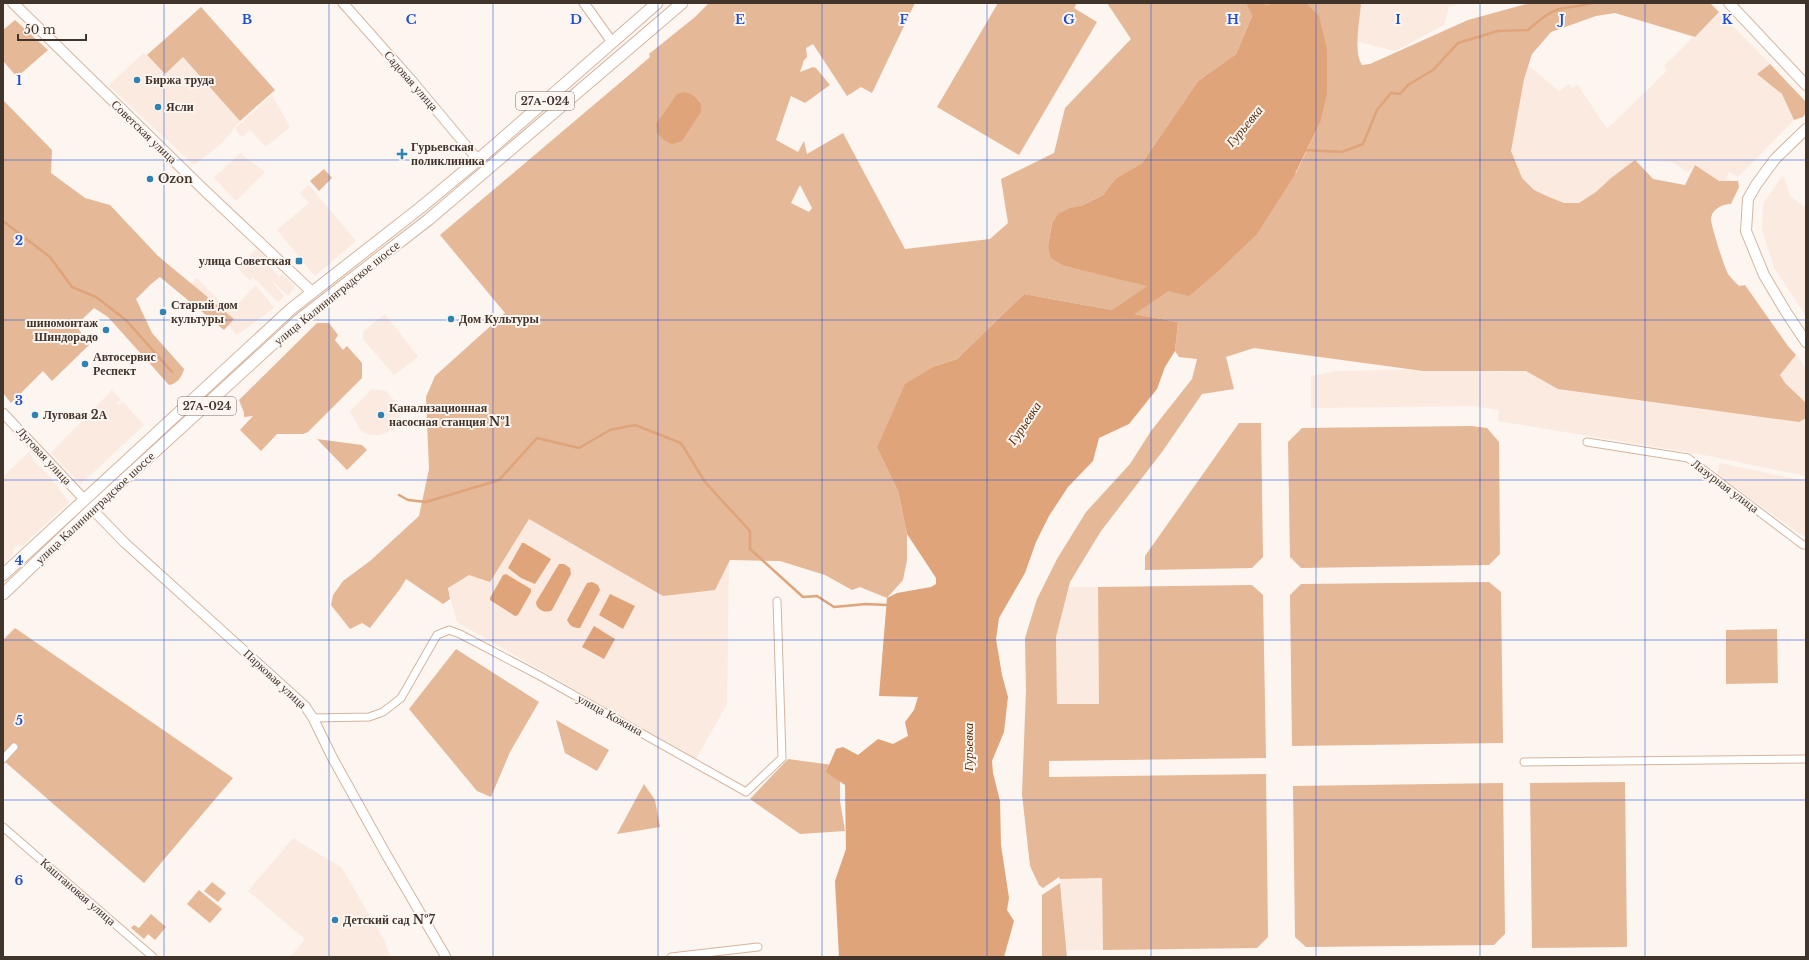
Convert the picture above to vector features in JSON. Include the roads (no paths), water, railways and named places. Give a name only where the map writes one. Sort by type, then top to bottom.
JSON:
[{"type":"main road","name":"Советская улица","points":[[13,3],[202,188],[312,292]]},
{"type":"main road","name":"27А-024","points":[[312,292],[420,208],[478,160],[657,3]]},
{"type":"main road","name":"улица Калининградское шоссе","points":[[3,594],[92,509],[300,319],[428,220],[682,3]]},
{"type":"main road","points":[[1729,3],[1806,85]]},
{"type":"main road","points":[[1806,129],[1775,159],[1756,185],[1748,199],[1746,231],[1764,275],[1806,342]]},
{"type":"main road","points":[[312,292],[321,302]]},
{"type":"main road","name":"улица Калининградское шоссе","points":[[3,575],[291,309],[312,292]]},
{"type":"street","name":"Садовая улица","points":[[344,3],[414,82],[478,160]]},
{"type":"street","points":[[584,3],[612,42]]},
{"type":"street","name":"Луговая улица","points":[[3,413],[84,499]]},
{"type":"street","name":"Лазурная улица","points":[[1587,442],[1688,458],[1803,545],[1806,545]]},
{"type":"street","name":"Парковая улица","points":[[92,509],[125,543],[299,701],[313,718],[339,771],[446,957]]},
{"type":"street","name":"улица Кожина","points":[[313,718],[369,717],[383,712],[401,698],[437,635],[448,630],[540,676],[746,792],[782,758],[777,601]]},
{"type":"street","points":[[3,759],[14,747]]},
{"type":"street","points":[[1524,762],[1806,759]]},
{"type":"street","name":"Каштановая улица","points":[[3,828],[154,957]]},
{"type":"street","points":[[671,957],[758,946]]},
{"type":"water","points":[[1275,3],[1307,4],[1319,16],[1327,50],[1327,93],[1320,123],[1294,176],[1257,234],[1215,274],[1189,296],[1064,266],[1051,258],[1048,246],[1052,224],[1058,214],[1070,208],[1083,205],[1103,195],[1116,178],[1142,163],[1198,81],[1236,54],[1256,7]]},
{"type":"water","points":[[685,92],[694,96],[701,104],[701,112],[682,141],[673,144],[665,141],[657,133],[656,124],[677,94]]},
{"type":"water","points":[[1024,294],[1178,322],[1175,351],[1165,367],[1157,389],[1129,424],[1099,438],[1093,461],[1068,487],[1049,516],[1036,542],[1025,573],[999,618],[996,639],[1002,675],[1008,697],[1004,732],[992,761],[993,773],[1000,801],[1001,845],[1009,898],[1007,910],[1014,921],[1004,957],[839,957],[835,881],[846,849],[845,785],[826,772],[836,749],[843,747],[858,755],[878,739],[893,744],[908,736],[905,722],[914,710],[918,697],[879,696],[887,598],[897,593],[931,587],[936,584],[936,578],[907,534],[898,491],[877,448],[905,384],[935,366],[957,359]]},
{"type":"water","points":[[522,543],[551,559],[535,584],[521,578],[508,568]]},
{"type":"water","points":[[559,564],[564,564],[570,568],[571,574],[552,610],[547,612],[539,609],[536,602]]},
{"type":"water","points":[[506,574],[531,589],[531,592],[518,615],[515,616],[490,600],[503,575]]},
{"type":"water","points":[[592,582],[598,585],[600,590],[580,628],[574,627],[567,620],[587,583]]},
{"type":"water","points":[[610,594],[635,606],[623,629],[599,615]]},
{"type":"water","points":[[594,626],[615,639],[604,659],[582,647]]},
{"type":"waterway","name":"Гурьевка","points":[[1255,3],[1267,26]]},
{"type":"waterway","points":[[1305,150],[1342,152],[1363,144],[1377,110],[1391,93],[1400,94],[1408,85],[1433,70],[1458,43],[1498,31],[1528,30],[1551,12],[1592,3]]},
{"type":"waterway","points":[[3,221],[50,257],[72,287],[96,297],[126,320],[172,372]]},
{"type":"waterway","name":"Гурьевка","points":[[1106,324],[1176,276]]},
{"type":"waterway","points":[[399,495],[408,500],[426,502],[499,480],[537,438],[579,448],[610,430],[635,425],[681,443],[705,482],[750,531],[750,549],[803,597],[817,596],[834,607],[866,604],[886,605]]},
{"type":"place","name":"Биржа труда","points":[[137,80]]},
{"type":"place","name":"Ясли","points":[[158,107]]},
{"type":"place","name":"Гурьевская поликлиника","points":[[402,154]]},
{"type":"place","name":"Ozon","points":[[150,179]]},
{"type":"place","name":"улица Советская","points":[[299,261]]},
{"type":"place","name":"Старый дом культуры","points":[[163,312]]},
{"type":"place","name":"Дом Культуры","points":[[451,319]]},
{"type":"place","name":"шиномонтаж Шиндорадо","points":[[106,330]]},
{"type":"place","name":"Автосервис Респект","points":[[85,364]]},
{"type":"place","name":"Луговая 2А","points":[[35,415]]},
{"type":"place","name":"Канализационная насосная станция №1","points":[[381,415]]},
{"type":"place","name":"Детский сад №7","points":[[335,920]]}]
